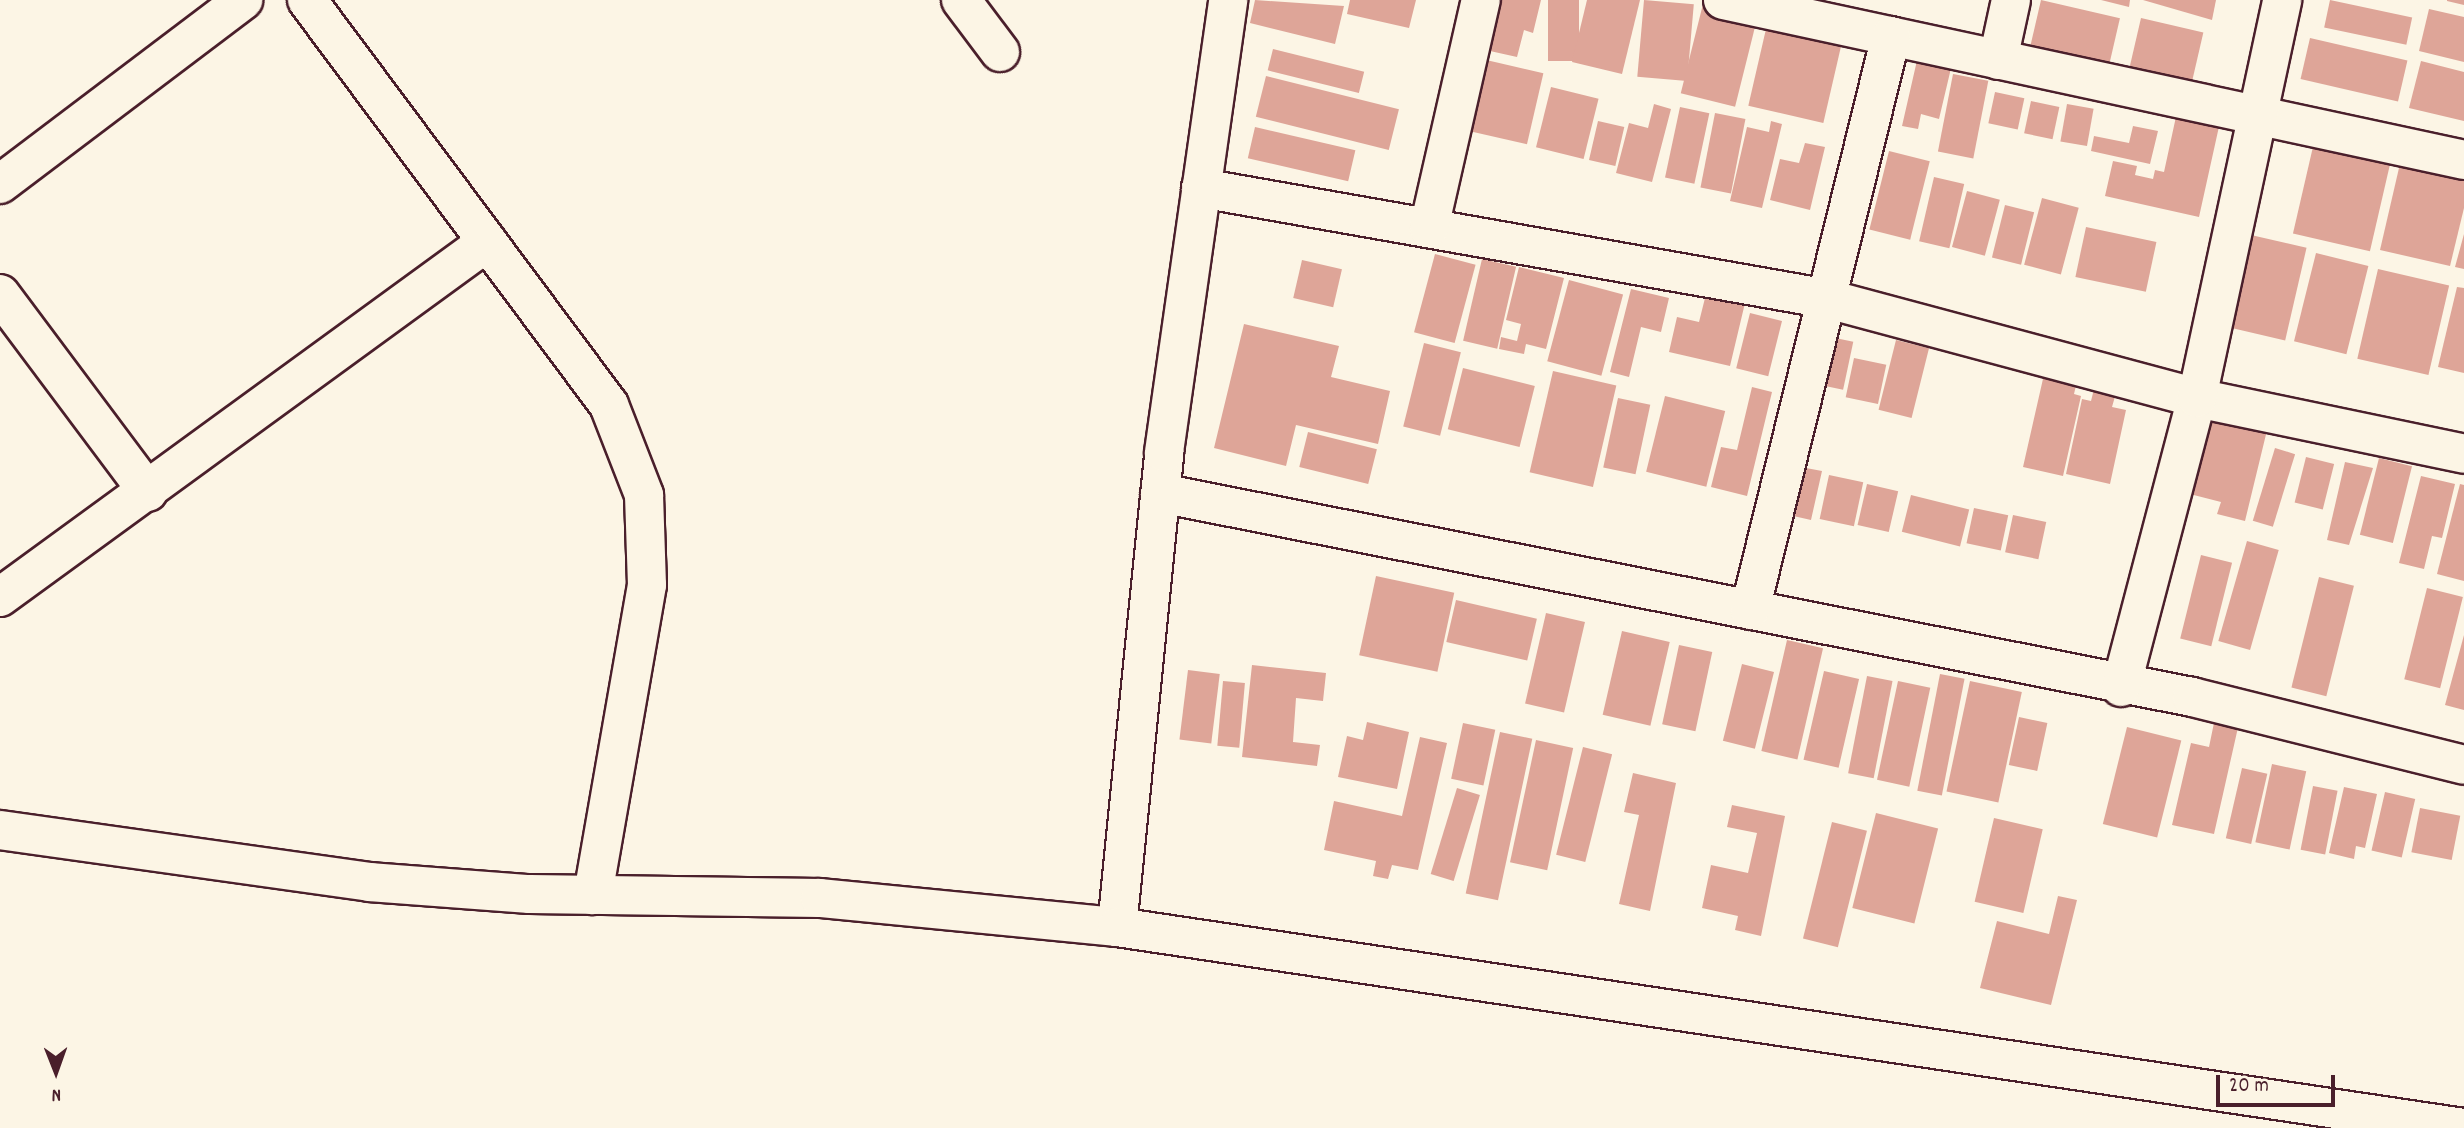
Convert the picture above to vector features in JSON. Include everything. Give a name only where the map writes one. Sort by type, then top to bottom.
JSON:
[{"type":"street","points":[[0,184],[243,0]]},
{"type":"street","points":[[307,0],[609,405],[643,495],[647,585],[593,895]]},
{"type":"street","points":[[961,0],[1000,52]]},
{"type":"street","points":[[1117,927],[1160,493],[1228,0]]},
{"type":"street","points":[[1429,228],[1481,0]]},
{"type":"street","points":[[1998,60],[2011,0]]},
{"type":"street","points":[[2121,687],[2197,398],[2282,0]]},
{"type":"street","points":[[1742,2],[2464,160]]},
{"type":"street","points":[[1750,610],[1891,36]]},
{"type":"street","points":[[1201,188],[1828,299],[2197,398],[2464,454]]},
{"type":"street","points":[[0,597],[148,492],[488,242]]},
{"type":"street","points":[[0,294],[148,492]]},
{"type":"street","points":[[1160,493],[2121,687],[2192,696],[2464,765]]},
{"type":"street","points":[[0,830],[369,882],[593,895],[820,898],[1117,927],[2464,1128]]},
{"type":"building","points":[[1255,0],[1344,6],[1335,44],[1250,23]]},
{"type":"building","points":[[1350,0],[1416,0],[1409,28],[1347,14]]},
{"type":"building","points":[[1493,0],[1541,0],[1533,33],[1524,30],[1517,57],[1481,49]]},
{"type":"building","points":[[1548,0],[1579,0],[1579,61],[1548,61]]},
{"type":"building","points":[[1587,0],[1640,0],[1622,74],[1572,62]]},
{"type":"building","points":[[1644,0],[1694,4],[1687,81],[1637,77]]},
{"type":"building","points":[[2041,0],[2120,18],[2109,64],[2030,46]]},
{"type":"building","points":[[2101,0],[2130,0],[2129,7]]},
{"type":"building","points":[[2143,0],[2216,0],[2212,20]]},
{"type":"building","points":[[2330,0],[2412,17],[2406,45],[2324,27]]},
{"type":"building","points":[[2464,0],[2464,5],[2447,1]]},
{"type":"building","points":[[1703,4],[1757,18],[1735,107],[1681,93]]},
{"type":"building","points":[[2429,9],[2464,17],[2464,62],[2419,51]]},
{"type":"building","points":[[1769,16],[1844,33],[1823,123],[1748,106]]},
{"type":"building","points":[[2141,18],[2203,32],[2191,87],[2128,73]]},
{"type":"building","points":[[2310,38],[2407,60],[2398,101],[2301,79]]},
{"type":"building","points":[[1273,49],[1364,72],[1359,93],[1268,70]]},
{"type":"building","points":[[1918,56],[1952,64],[1939,119],[1921,114],[1918,129],[1902,126]]},
{"type":"building","points":[[1482,59],[1543,73],[1527,144],[1466,130]]},
{"type":"building","points":[[2421,61],[2464,72],[2464,121],[2409,108]]},
{"type":"building","points":[[1953,74],[1988,81],[1973,158],[1938,152]]},
{"type":"building","points":[[1266,76],[1399,109],[1389,150],[1256,117]]},
{"type":"building","points":[[1551,87],[1599,99],[1584,159],[1536,147]]},
{"type":"building","points":[[1995,92],[2024,98],[2018,130],[1988,123]]},
{"type":"building","points":[[2031,101],[2059,107],[2053,139],[2024,133]]},
{"type":"building","points":[[1654,104],[1671,109],[1652,182],[1616,173],[1629,123],[1648,128]]},
{"type":"building","points":[[2067,104],[2094,109],[2087,146],[2060,141]]},
{"type":"building","points":[[1680,107],[1709,113],[1694,184],[1665,177]]},
{"type":"building","points":[[2177,112],[2220,122],[2199,217],[2105,196],[2113,161],[2137,166],[2135,175],[2153,179],[2155,170],[2164,172]]},
{"type":"building","points":[[1715,113],[1745,119],[1731,194],[1700,188]]},
{"type":"building","points":[[1598,121],[1624,127],[1615,166],[1589,160]]},
{"type":"building","points":[[1771,121],[1782,124],[1762,208],[1730,201],[1747,127],[1769,132]]},
{"type":"building","points":[[2133,126],[2158,131],[2150,164],[2091,151],[2094,136],[2129,143]]},
{"type":"building","points":[[1255,127],[1355,150],[1348,181],[1248,158]]},
{"type":"building","points":[[2315,138],[2392,156],[2370,251],[2293,233]]},
{"type":"building","points":[[1805,143],[1825,147],[1810,210],[1770,200],[1780,159],[1799,163]]},
{"type":"building","points":[[1889,151],[1930,161],[1910,240],[1869,230]]},
{"type":"building","points":[[2402,155],[2464,170],[2464,208],[2450,266],[2380,250]]},
{"type":"building","points":[[1934,177],[1964,184],[1949,248],[1919,241]]},
{"type":"building","points":[[1967,191],[2000,200],[1985,256],[1952,247]]},
{"type":"building","points":[[2042,198],[2079,208],[2061,274],[2024,265]]},
{"type":"building","points":[[2005,205],[2034,212],[2021,265],[1992,257]]},
{"type":"building","points":[[2086,227],[2156,242],[2146,292],[2075,277]]},
{"type":"building","points":[[2464,234],[2464,269],[2455,267]]},
{"type":"building","points":[[2251,235],[2307,248],[2285,340],[2230,328]]},
{"type":"building","points":[[2316,253],[2368,266],[2346,354],[2294,341]]},
{"type":"building","points":[[1435,254],[1476,265],[1455,343],[1414,332]]},
{"type":"building","points":[[1482,259],[1516,267],[1497,349],[1463,341]]},
{"type":"building","points":[[1302,260],[1342,269],[1333,307],[1293,298]]},
{"type":"building","points":[[1519,267],[1564,278],[1546,349],[1526,344],[1524,354],[1499,349],[1501,337],[1517,341],[1521,324],[1506,320]]},
{"type":"building","points":[[2378,269],[2449,285],[2428,375],[2357,359]]},
{"type":"building","points":[[1569,280],[1623,294],[1601,376],[1547,361]]},
{"type":"building","points":[[2457,287],[2464,288],[2464,373],[2438,367]]},
{"type":"building","points":[[1631,289],[1669,298],[1661,332],[1641,327],[1629,377],[1610,372]]},
{"type":"building","points":[[1706,294],[1745,303],[1730,366],[1669,352],[1677,317],[1699,322]]},
{"type":"building","points":[[1750,313],[1782,321],[1768,376],[1736,368]]},
{"type":"building","points":[[1244,324],[1339,346],[1331,377],[1390,391],[1378,444],[1296,425],[1286,466],[1214,448]]},
{"type":"building","points":[[1821,335],[1853,342],[1843,390],[1811,383]]},
{"type":"building","points":[[1896,340],[1929,348],[1912,418],[1879,410]]},
{"type":"building","points":[[1424,343],[1461,352],[1440,436],[1403,426]]},
{"type":"building","points":[[1854,358],[1886,365],[1878,404],[1846,397]]},
{"type":"building","points":[[1463,368],[1535,386],[1520,447],[1448,429]]},
{"type":"building","points":[[2045,370],[2078,377],[2074,394],[2081,396],[2063,476],[2023,467]]},
{"type":"building","points":[[1553,371],[1616,386],[1593,487],[1530,472]]},
{"type":"building","points":[[2096,381],[2118,386],[2112,407],[2126,410],[2110,484],[2066,474],[2082,399],[2091,401]]},
{"type":"building","points":[[1752,387],[1772,392],[1747,496],[1711,487],[1721,447],[1737,450]]},
{"type":"building","points":[[1665,396],[1725,411],[1706,487],[1646,472]]},
{"type":"building","points":[[1618,398],[1650,405],[1636,474],[1603,467]]},
{"type":"building","points":[[2203,406],[2269,422],[2245,521],[2217,514],[2221,502],[2182,492]]},
{"type":"building","points":[[1789,426],[1814,431],[1806,468],[1822,471],[1811,520],[1771,511]]},
{"type":"building","points":[[1308,432],[1377,449],[1368,484],[1299,467]]},
{"type":"building","points":[[2275,448],[2295,454],[2273,527],[2253,521]]},
{"type":"building","points":[[2306,457],[2334,464],[2323,510],[2295,503]]},
{"type":"building","points":[[2379,458],[2412,466],[2393,543],[2360,535]]},
{"type":"building","points":[[2345,462],[2373,468],[2349,545],[2327,540]]},
{"type":"building","points":[[1829,475],[1863,482],[1854,526],[1820,519]]},
{"type":"building","points":[[2421,476],[2455,484],[2442,538],[2432,536],[2424,569],[2399,563]]},
{"type":"building","points":[[1867,484],[1898,491],[1889,532],[1858,525]]},
{"type":"building","points":[[2460,484],[2464,485],[2464,581],[2437,574]]},
{"type":"building","points":[[1911,495],[1969,510],[1960,546],[1902,532]]},
{"type":"building","points":[[1974,508],[2008,515],[2001,550],[1967,543]]},
{"type":"building","points":[[2013,515],[2046,522],[2038,559],[2005,552]]},
{"type":"building","points":[[2247,541],[2279,550],[2250,650],[2218,641]]},
{"type":"building","points":[[2201,555],[2232,563],[2211,646],[2180,638]]},
{"type":"building","points":[[1376,576],[1454,593],[1437,672],[1359,655]]},
{"type":"building","points":[[2319,577],[2354,586],[2326,696],[2291,688]]},
{"type":"building","points":[[2427,588],[2463,597],[2440,688],[2404,679]]},
{"type":"building","points":[[1456,600],[1537,619],[1527,661],[1446,642]]},
{"type":"building","points":[[1546,613],[1585,622],[1564,713],[1525,704]]},
{"type":"building","points":[[1622,631],[1670,642],[1650,726],[1603,715]]},
{"type":"building","points":[[2464,635],[2464,710],[2445,705]]},
{"type":"building","points":[[1787,640],[1823,648],[1797,759],[1761,751]]},
{"type":"building","points":[[1679,645],[1712,652],[1695,731],[1662,724]]},
{"type":"building","points":[[1742,664],[1774,672],[1755,749],[1723,741]]},
{"type":"building","points":[[1252,665],[1326,673],[1323,701],[1296,698],[1293,742],[1320,745],[1317,766],[1242,757]]},
{"type":"building","points":[[1188,670],[1220,674],[1211,743],[1179,739]]},
{"type":"building","points":[[1824,671],[1859,679],[1839,768],[1804,760]]},
{"type":"building","points":[[1940,674],[1965,679],[1942,796],[1917,791]]},
{"type":"building","points":[[1867,676],[1893,681],[1874,778],[1848,773]]},
{"type":"building","points":[[1223,681],[1245,683],[1239,748],[1217,746]]},
{"type":"building","points":[[1898,681],[1930,688],[1909,787],[1877,780]]},
{"type":"building","points":[[1970,681],[2022,692],[1998,803],[1947,792]]},
{"type":"building","points":[[2019,717],[2047,723],[2037,771],[2009,765]]},
{"type":"building","points":[[2215,718],[2239,723],[2214,834],[2172,825],[2191,743],[2209,747]]},
{"type":"building","points":[[1367,722],[1409,732],[1397,789],[1338,777],[1347,736],[1363,740]]},
{"type":"building","points":[[1463,723],[1495,730],[1483,786],[1451,779]]},
{"type":"building","points":[[2127,727],[2181,741],[2157,838],[2103,824]]},
{"type":"building","points":[[1500,732],[1532,739],[1498,900],[1466,893]]},
{"type":"building","points":[[1420,737],[1447,743],[1418,870],[1392,865],[1388,879],[1373,876],[1376,861],[1324,850],[1334,801],[1402,816]]},
{"type":"building","points":[[1536,740],[1573,748],[1547,870],[1510,862]]},
{"type":"building","points":[[1583,747],[1612,754],[1585,862],[1556,855]]},
{"type":"building","points":[[2272,764],[2306,771],[2290,850],[2255,842]]},
{"type":"building","points":[[2242,768],[2267,774],[2251,844],[2226,838]]},
{"type":"building","points":[[1633,773],[1676,783],[1650,911],[1619,904],[1639,815],[1624,812]]},
{"type":"building","points":[[2313,786],[2338,791],[2325,855],[2301,850]]},
{"type":"building","points":[[2344,787],[2377,794],[2365,848],[2356,846],[2354,859],[2329,853]]},
{"type":"building","points":[[1457,788],[1480,795],[1454,881],[1431,874]]},
{"type":"building","points":[[2385,792],[2415,799],[2402,857],[2372,850]]},
{"type":"building","points":[[1732,805],[1785,816],[1761,936],[1735,930],[1738,916],[1702,908],[1711,865],[1748,873],[1757,833],[1727,827]]},
{"type":"building","points":[[2420,808],[2460,816],[2452,860],[2411,852]]},
{"type":"building","points":[[1876,813],[1938,828],[1914,924],[1852,908]]},
{"type":"building","points":[[1994,818],[2043,829],[2023,913],[1975,902]]},
{"type":"building","points":[[1832,822],[1867,831],[1838,947],[1803,938]]},
{"type":"building","points":[[2058,896],[2077,900],[2051,1005],[1980,988],[1997,921],[2049,934]]}]
